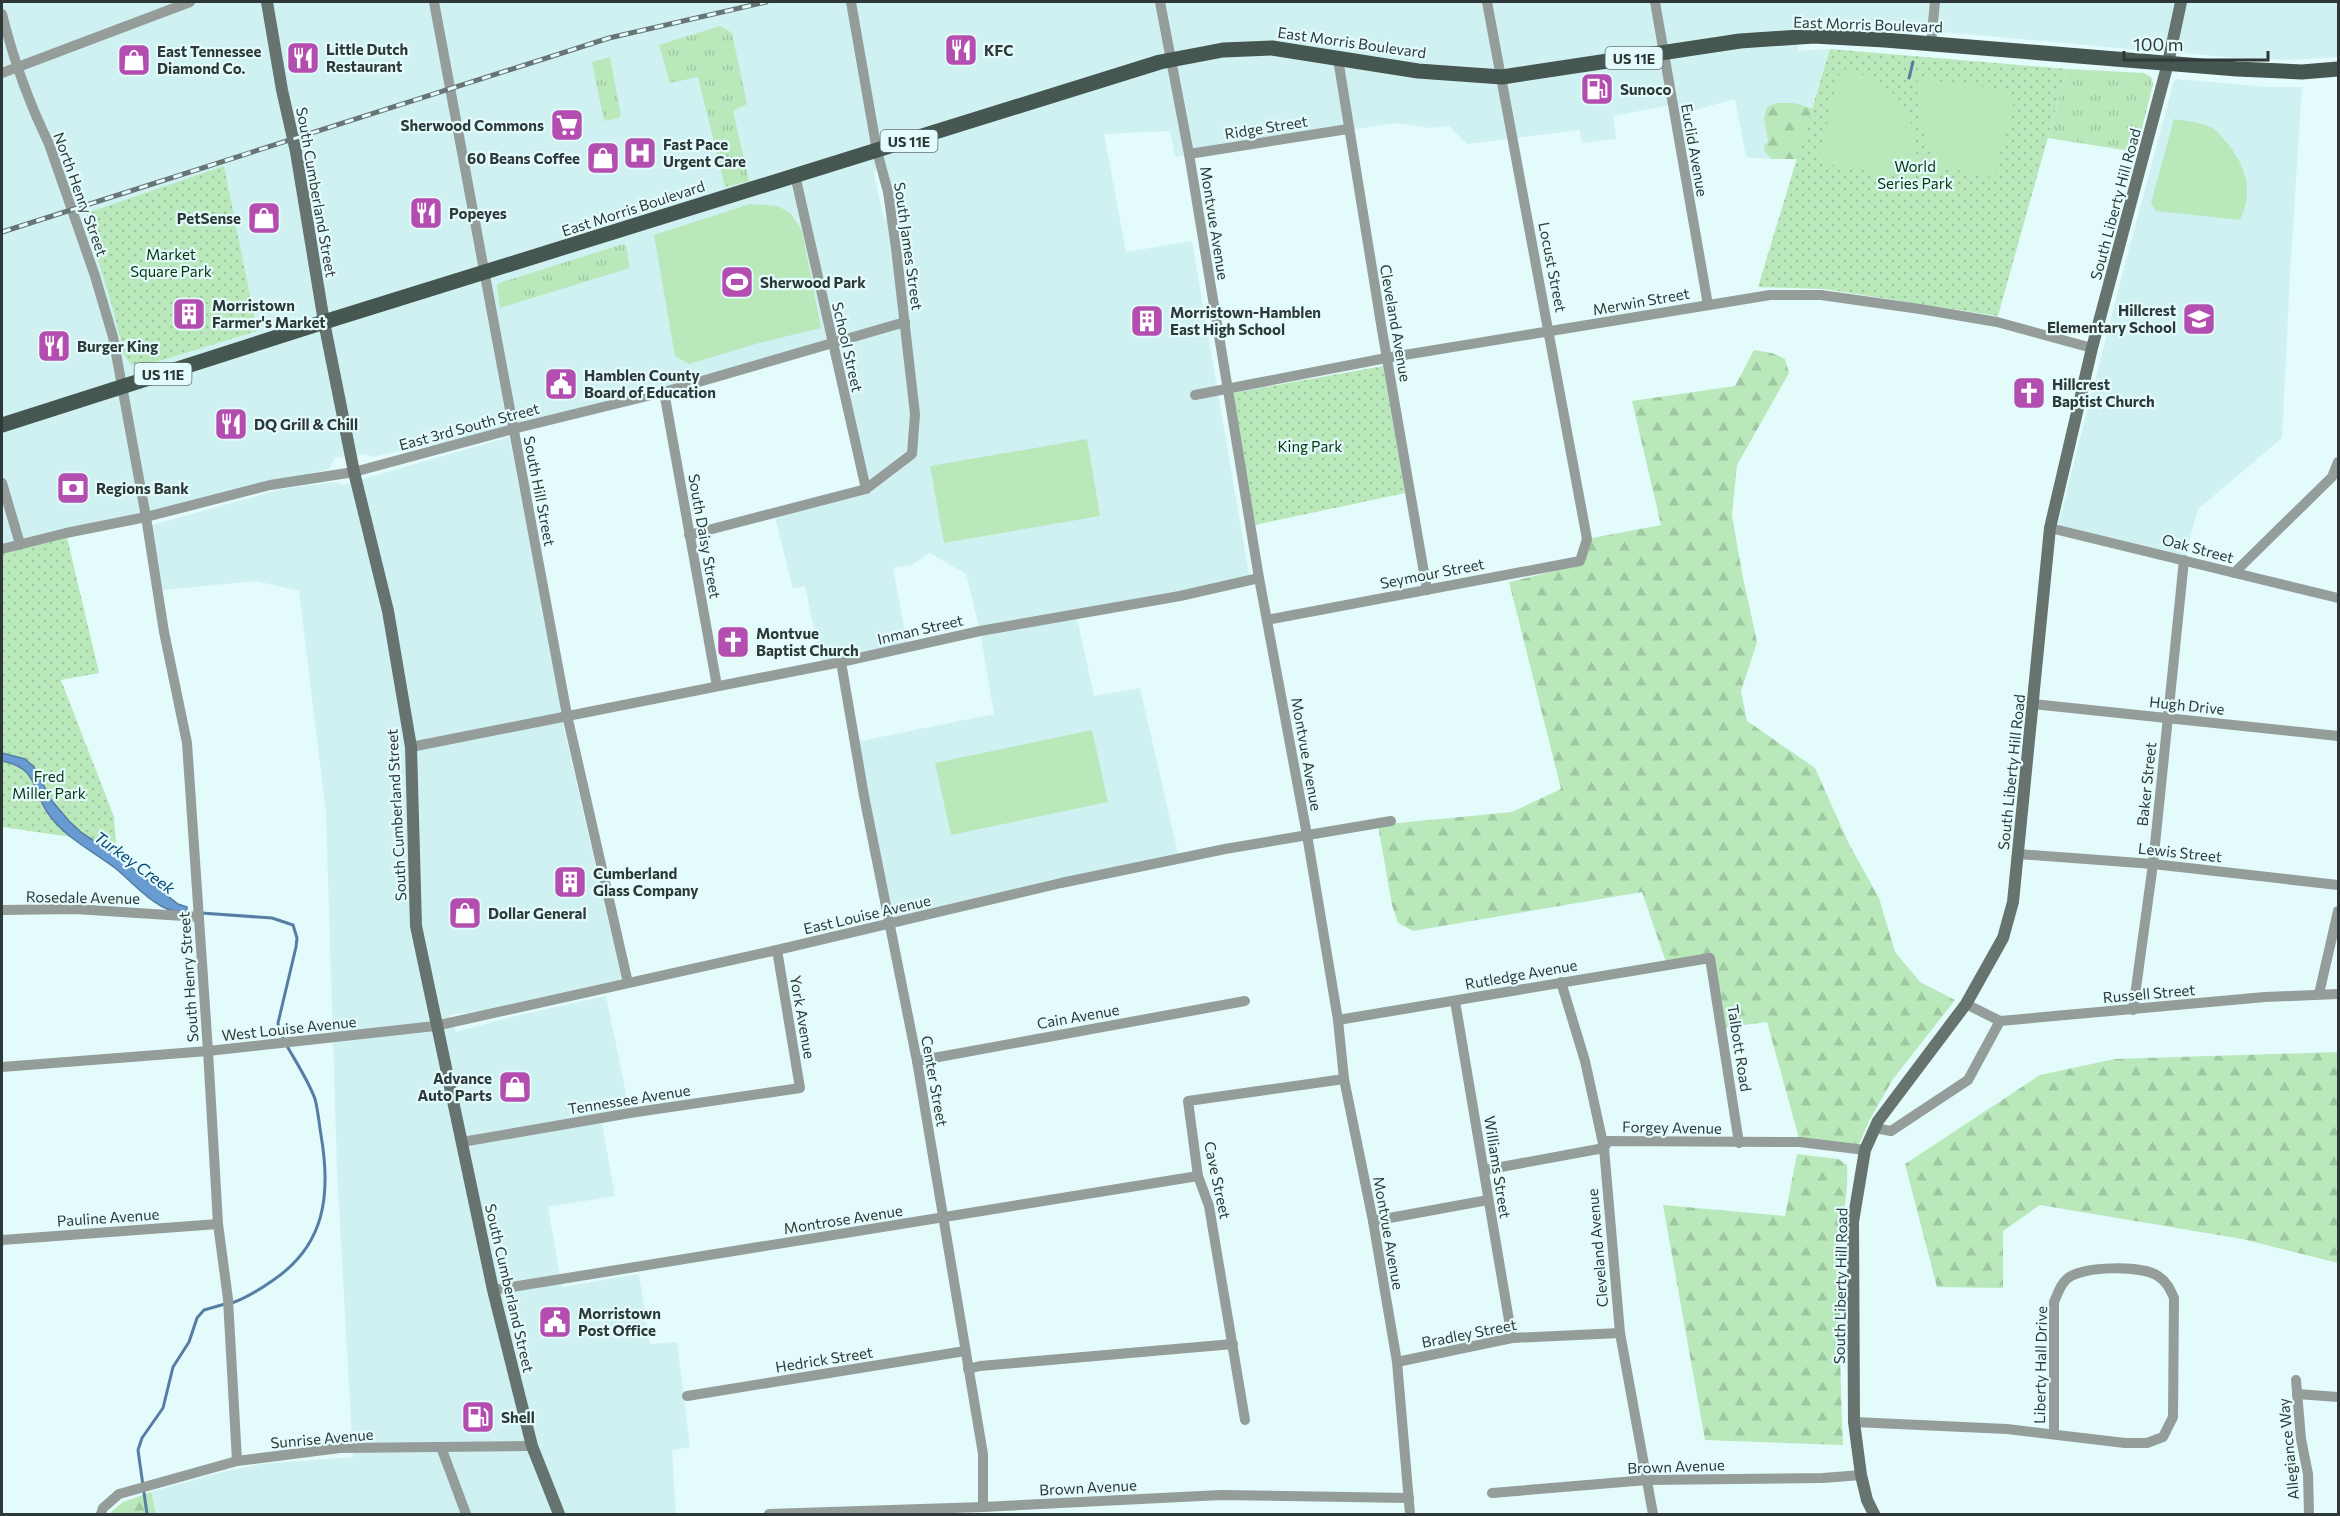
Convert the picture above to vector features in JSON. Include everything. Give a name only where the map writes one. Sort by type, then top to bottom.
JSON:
[{"type":"main road","name":"South Cumberland Street","points":[[267,2],[282,90],[297,155],[324,322],[354,472],[388,611],[411,747],[416,926],[435,1026],[493,1290],[532,1446],[559,1515]]},
{"type":"main road","name":"South Liberty Hill Road","points":[[1874,1515],[1867,1500],[1861,1475],[1854,1422],[1853,1222],[1865,1150],[1878,1121],[1966,1004],[2003,938],[2013,902],[2050,528],[2092,348],[2168,63],[2181,2]]},
{"type":"main road","name":"East Morris Boulevard","points":[[324,322],[1171,59],[1223,50],[1272,48],[1418,71],[1502,77],[1740,41],[1814,36],[2280,71],[2338,69]]},
{"type":"main road","name":"US 11E","points":[[2,425],[324,322]]},
{"type":"street","points":[[2,73],[190,2]]},
{"type":"street","name":"South Hill Street","points":[[434,2],[567,715],[628,983]]},
{"type":"street","name":"South James Street","points":[[853,2],[877,150],[888,192],[905,322],[915,424],[912,454],[866,489]]},
{"type":"street","name":"Montvue Avenue","points":[[1160,2],[1189,154],[1226,388],[1338,1020],[1344,1079],[1373,1221],[1397,1362],[1410,1515]]},
{"type":"street","name":"Locust Street","points":[[1487,2],[1587,539]]},
{"type":"street","name":"Euclid Avenue","points":[[1654,2],[1708,304]]},
{"type":"street","points":[[1931,43],[1935,2]]},
{"type":"street","name":"North Henry Street","points":[[2,14],[11,51],[49,144],[95,276],[113,337],[123,387]]},
{"type":"street","name":"Cleveland Avenue","points":[[1338,60],[1386,358],[1427,590]]},
{"type":"street","name":"Ridge Street","points":[[1189,154],[1348,129]]},
{"type":"street","name":"School Street","points":[[795,175],[866,489]]},
{"type":"street","name":"Merwin Street","points":[[1195,395],[1386,358],[1770,295],[1821,295],[1997,322],[2092,348]]},
{"type":"street","name":"East 3rd South Street","points":[[2,549],[20,543],[146,517],[270,485],[354,472],[513,429],[664,392],[905,322]]},
{"type":"street","name":"South Henry Street","points":[[123,387],[164,632],[187,743],[218,1224],[228,1299],[237,1461]]},
{"type":"street","name":"South Daisy Street","points":[[664,392],[717,686]]},
{"type":"street","points":[[2234,573],[2332,477],[2338,462]]},
{"type":"street","points":[[2,483],[20,543]]},
{"type":"street","points":[[689,535],[866,489]]},
{"type":"street","name":"Oak Street","points":[[2050,528],[2338,598]]},
{"type":"street","name":"Seymour Street","points":[[1267,620],[1580,561],[1587,539]]},
{"type":"street","name":"Baker Street","points":[[2133,1010],[2153,864],[2184,560]]},
{"type":"street","name":"Inman Street","points":[[411,747],[841,662],[980,631],[1180,596],[1259,578]]},
{"type":"street","name":"Center Street","points":[[841,662],[917,1061],[983,1454],[983,1508]]},
{"type":"street","name":"Hugh Drive","points":[[2033,704],[2338,736]]},
{"type":"street","name":"East Louise Avenue","points":[[435,1026],[777,950],[1061,883],[1306,835],[1392,821]]},
{"type":"street","name":"Lewis Street","points":[[2018,854],[2153,864],[2338,885]]},
{"type":"street","name":"Rosedale Avenue","points":[[2,910],[75,909],[199,917]]},
{"type":"street","points":[[2319,994],[2338,911]]},
{"type":"street","name":"York Avenue","points":[[777,950],[800,1088]]},
{"type":"street","name":"Rutledge Avenue","points":[[1338,1020],[1710,958]]},
{"type":"street","name":"Talbott Road","points":[[1710,958],[1739,1143]]},
{"type":"street","name":"Cleveland Avenue","points":[[1561,982],[1585,1061],[1604,1148],[1620,1333],[1653,1515]]},
{"type":"street","name":"Russell Street","points":[[2000,1021],[2265,997],[2338,994]]},
{"type":"street","name":"Williams Street","points":[[1455,1000],[1512,1338]]},
{"type":"street","name":"Cain Avenue","points":[[917,1061],[1245,1001]]},
{"type":"street","points":[[1875,1128],[1892,1131],[1968,1080],[2000,1021],[1966,1004]]},
{"type":"street","name":"West Louise Avenue","points":[[2,1067],[208,1051],[435,1026]]},
{"type":"street","name":"Cave Street","points":[[1245,1420],[1209,1206],[1198,1176],[1188,1101],[1344,1079]]},
{"type":"street","name":"Tennessee Avenue","points":[[462,1142],[630,1113],[800,1088]]},
{"type":"street","name":"Forgey Avenue","points":[[1485,1170],[1604,1148],[1608,1141],[1800,1142],[1865,1150]]},
{"type":"street","name":"Montrose Avenue","points":[[493,1290],[1198,1176]]},
{"type":"street","points":[[1373,1221],[1488,1200]]},
{"type":"street","name":"Pauline Avenue","points":[[2,1240],[218,1224]]},
{"type":"street","name":"Liberty Hall Drive","points":[[1854,1422],[2007,1429],[2124,1443],[2147,1443],[2163,1437],[2173,1417],[2175,1396],[2174,1298],[2168,1285],[2157,1275],[2139,1269],[2078,1272],[2067,1278],[2059,1290],[2055,1302],[2054,1434]]},
{"type":"street","name":"Bradley Street","points":[[1397,1362],[1512,1338],[1620,1333]]},
{"type":"street","points":[[968,1369],[980,1366],[1233,1344]]},
{"type":"street","name":"Hedrick Street","points":[[687,1396],[965,1351]]},
{"type":"street","name":"Allegiance Way","points":[[2296,1380],[2301,1439],[2308,1474],[2309,1515]]},
{"type":"street","points":[[2297,1394],[2338,1397]]},
{"type":"street","name":"Sunrise Avenue","points":[[101,1515],[103,1508],[119,1494],[237,1461],[340,1448],[532,1446]]},
{"type":"street","points":[[441,1447],[466,1515]]},
{"type":"street","name":"Brown Avenue","points":[[1492,1493],[1647,1480],[1823,1478],[1861,1475]]},
{"type":"street","name":"Brown Avenue","points":[[769,1515],[983,1508],[1221,1495],[1409,1498]]},
{"type":"shaded area","points":[[2,2],[2338,2],[2338,57],[2290,60],[2237,58],[2183,53],[2171,49],[2150,51],[1830,24],[1799,25],[1798,51],[1830,49],[1812,107],[1785,103],[1764,118],[1768,142],[1764,150],[1771,159],[1746,157],[1735,99],[1674,116],[1671,105],[1613,116],[1616,139],[1582,143],[1579,130],[1467,144],[1449,126],[1431,128],[1395,123],[1175,157],[1170,131],[1104,134],[1126,252],[1192,241],[1250,580],[1076,614],[1094,696],[1140,688],[1179,858],[890,924],[856,742],[994,714],[980,631],[966,574],[930,553],[912,565],[893,568],[908,647],[822,666],[805,586],[793,589],[774,513],[866,489],[831,342],[664,392],[662,386],[526,426],[372,457],[365,454],[335,458],[329,469],[2,546]],"holes":[[[879,162],[891,217],[884,219],[874,174]]]},
{"type":"shaded area","name":"Hillcrest Elementary School","points":[[2176,79],[2269,87],[2302,87],[2282,438],[2198,509],[2184,560],[2057,529],[2120,283]]},
{"type":"shaded area","points":[[509,437],[559,691],[564,729],[621,976],[619,980],[475,1012],[449,1015],[456,1032],[606,996],[630,1113],[601,1118],[615,1196],[548,1207],[562,1287],[639,1274],[650,1344],[677,1342],[690,1447],[672,1450],[676,1514],[156,1514],[151,1492],[222,1472],[262,1464],[353,1457],[337,1171],[326,813],[299,591],[256,581],[163,590],[152,525],[286,488],[336,482],[342,485]]},
{"type":"green space","points":[[720,26],[732,33],[747,104],[733,111],[749,181],[725,187],[698,77],[670,83],[659,45]]},
{"type":"green space","name":"World Series Park","points":[[1830,49],[2067,69],[1998,316],[1824,289],[1758,287]]},
{"type":"green space","points":[[610,57],[621,115],[619,118],[604,121],[592,62]]},
{"type":"green space","points":[[1843,69],[1874,79],[1896,96],[1904,107],[1914,135],[1916,152],[1916,169],[1911,178],[1826,164],[1820,155],[1838,77]]},
{"type":"green space","points":[[2067,69],[2144,73],[2151,77],[2153,84],[2136,152],[2048,138]]},
{"type":"green space","points":[[1917,78],[2007,90],[2014,101],[1994,178],[1940,166],[1921,124]]},
{"type":"green space","points":[[1776,103],[1794,103],[1818,110],[1810,159],[1771,159],[1764,150],[1764,145],[1768,142],[1764,118],[1767,107]]},
{"type":"green space","points":[[2174,119],[2200,123],[2214,129],[2234,152],[2243,170],[2247,189],[2247,199],[2240,220],[2156,211],[2151,203]]},
{"type":"green space","name":"Market Square Park","points":[[224,166],[257,331],[140,367],[130,364],[124,354],[96,253],[85,227],[87,213]]},
{"type":"green space","name":"Sherwood Park","points":[[750,204],[778,206],[791,214],[802,231],[821,328],[759,343],[689,364],[675,356],[654,235]]},
{"type":"green space","points":[[623,244],[626,246],[630,268],[500,308],[497,285],[499,283]]},
{"type":"green space","points":[[1754,350],[1772,353],[1785,359],[1789,373],[1737,465],[1732,515],[1757,642],[1741,691],[1747,721],[1815,768],[1849,844],[1879,898],[1895,952],[1920,982],[1955,1000],[1893,1079],[1869,1121],[1857,1149],[1800,1142],[1767,1022],[1722,1028],[1710,958],[1667,965],[1642,892],[1413,931],[1398,923],[1392,905],[1378,825],[1512,812],[1561,789],[1509,582],[1551,572],[1580,561],[1587,539],[1661,525],[1632,401],[1735,386]]},
{"type":"green space","name":"King Park","points":[[1383,366],[1405,493],[1255,525],[1233,393]]},
{"type":"green space","points":[[1087,439],[1100,516],[944,543],[930,466]]},
{"type":"green space","name":"Fred Miller Park","points":[[66,533],[99,673],[61,680],[114,817],[117,856],[71,837],[2,827],[2,549]]},
{"type":"green space","points":[[1092,730],[1108,802],[951,835],[935,763]]},
{"type":"green space","points":[[2338,1052],[2338,1263],[2242,1239],[2040,1205],[2003,1231],[2003,1288],[1937,1287],[1905,1164],[2040,1075],[2115,1059]]},
{"type":"green space","points":[[1797,1154],[1838,1159],[1847,1165],[1840,1273],[1843,1445],[1705,1440],[1663,1205],[1785,1216]]},
{"type":"green space","points":[[151,1492],[156,1514],[109,1514],[123,1502]]},
{"type":"water","name":"Turkey Creek","points":[[2,753],[25,759],[34,767],[52,801],[69,821],[178,904],[187,907],[187,913],[164,908],[155,902],[115,868],[64,831],[44,807],[29,775],[14,764],[2,761]]},
{"type":"waterway","points":[[1909,78],[1913,62]]},
{"type":"waterway","name":"Turkey Creek","points":[[201,913],[272,918],[293,925],[297,938],[296,947],[278,1023],[284,1040]]},
{"type":"waterway","name":"Turkey Creek","points":[[232,1303],[258,1291],[290,1267],[314,1235],[320,1217],[325,1178],[317,1108],[309,1085],[287,1046]]},
{"type":"waterway","name":"Turkey Creek","points":[[147,1514],[138,1450],[142,1438],[163,1408],[173,1367],[189,1342],[197,1318],[204,1310],[225,1304]]},
{"type":"railway","points":[[2,232],[609,38],[766,2]]},
{"type":"place","name":"KFC","points":[[961,50]]},
{"type":"place","name":"Little Dutch Restaurant","points":[[303,58]]},
{"type":"place","name":"East Tennessee Diamond Co.","points":[[134,60]]},
{"type":"place","name":"Sunoco","points":[[1597,89]]},
{"type":"place","name":"Sherwood Commons","points":[[567,125]]},
{"type":"place","name":"Fast Pace Urgent Care","points":[[640,153]]},
{"type":"place","name":"60 Beans Coffee","points":[[603,158]]},
{"type":"place","name":"Popeyes","points":[[426,213]]},
{"type":"place","name":"PetSense","points":[[264,218]]},
{"type":"place","name":"Sherwood Park","points":[[737,282]]},
{"type":"place","name":"Morristown Farmer's Market","points":[[189,314]]},
{"type":"place","name":"Hillcrest Elementary School","points":[[2199,319]]},
{"type":"place","name":"Morristown-Hamblen East High School","points":[[1147,321]]},
{"type":"place","name":"Burger King","points":[[54,346]]},
{"type":"place","name":"Hamblen County Board of Education","points":[[561,384]]},
{"type":"place","name":"Hillcrest Baptist Church","points":[[2029,393]]},
{"type":"place","name":"DQ Grill & Chill","points":[[231,424]]},
{"type":"place","name":"Regions Bank","points":[[73,488]]},
{"type":"place","name":"Montvue Baptist Church","points":[[733,642]]},
{"type":"place","name":"Cumberland Glass Company","points":[[570,882]]},
{"type":"place","name":"Dollar General","points":[[465,913]]},
{"type":"place","name":"Advance Auto Parts","points":[[515,1087]]},
{"type":"place","name":"Morristown Post Office","points":[[555,1322]]},
{"type":"place","name":"Shell","points":[[478,1417]]}]
